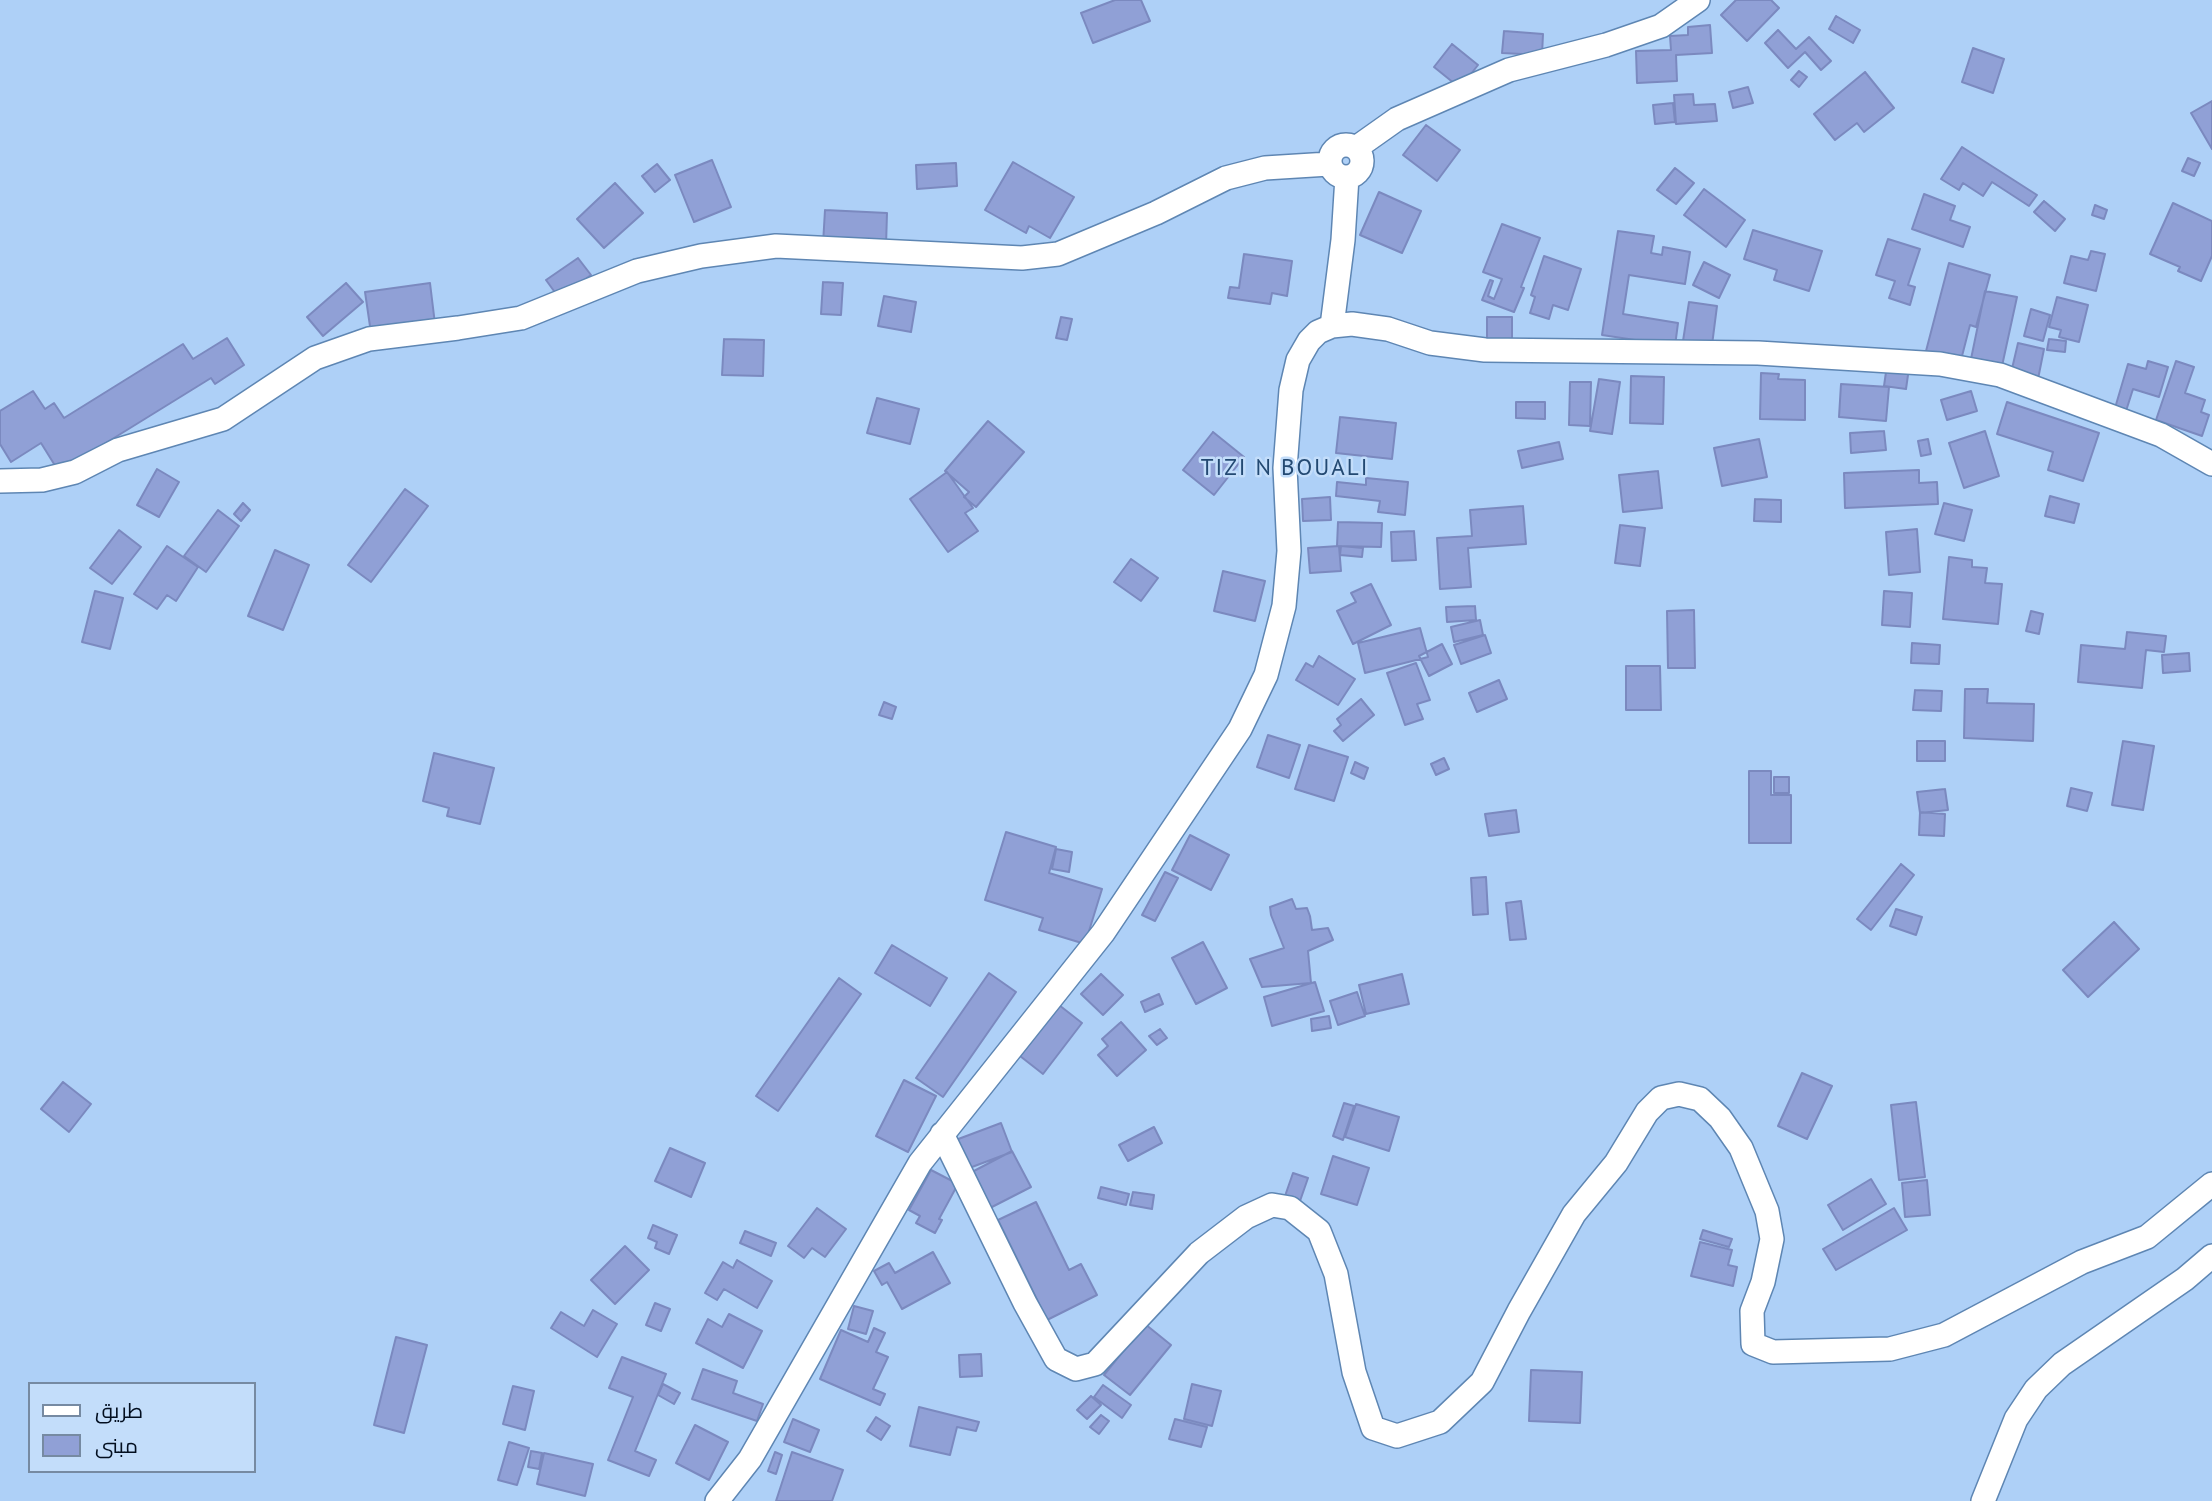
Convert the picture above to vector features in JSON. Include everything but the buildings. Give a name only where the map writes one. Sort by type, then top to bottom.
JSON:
[{"type":"street","points":[[0,481],[42,480],[75,472],[118,450],[223,419],[315,358],[369,339],[521,318],[637,271],[701,256],[776,246],[1022,258],[1058,254],[1156,213],[1226,178],[1265,168],[1338,171],[1355,175],[1363,162],[1356,148],[1397,119],[1509,70],[1606,45],[1661,26],[1698,0]]},
{"type":"street","points":[[1332,326],[1343,240],[1338,171]]},
{"type":"street","points":[[717,1501],[750,1459],[920,1163],[1102,933],[1240,729],[1266,675],[1284,606],[1289,551],[1285,468],[1291,390],[1298,360],[1308,341],[1318,332],[1332,326],[1352,324],[1388,328],[1430,342],[1485,350],[1758,354],[1940,364],[2000,375],[2161,435],[2212,464]]},
{"type":"street","points":[[942,1134],[1025,1303],[1056,1359],[1076,1369],[1095,1364],[1199,1253],[1246,1217],[1272,1205],[1290,1208],[1319,1231],[1336,1274],[1354,1372],[1373,1428],[1397,1436],[1440,1422],[1482,1381],[1574,1214],[1616,1163],[1647,1112],[1661,1098],[1679,1094],[1700,1099],[1720,1118],[1741,1149],[1767,1211],[1772,1239],[1763,1282],[1752,1311],[1753,1344],[1773,1352],[1890,1349],[1944,1335],[2082,1262],[2147,1237],[2212,1184]]},
{"type":"street","points":[[1983,1501],[2016,1419],[2036,1389],[2063,1364],[2185,1279],[2212,1256]]},
{"type":"district","name":"TIZI N BOUALI","points":[[1285,468]]}]
